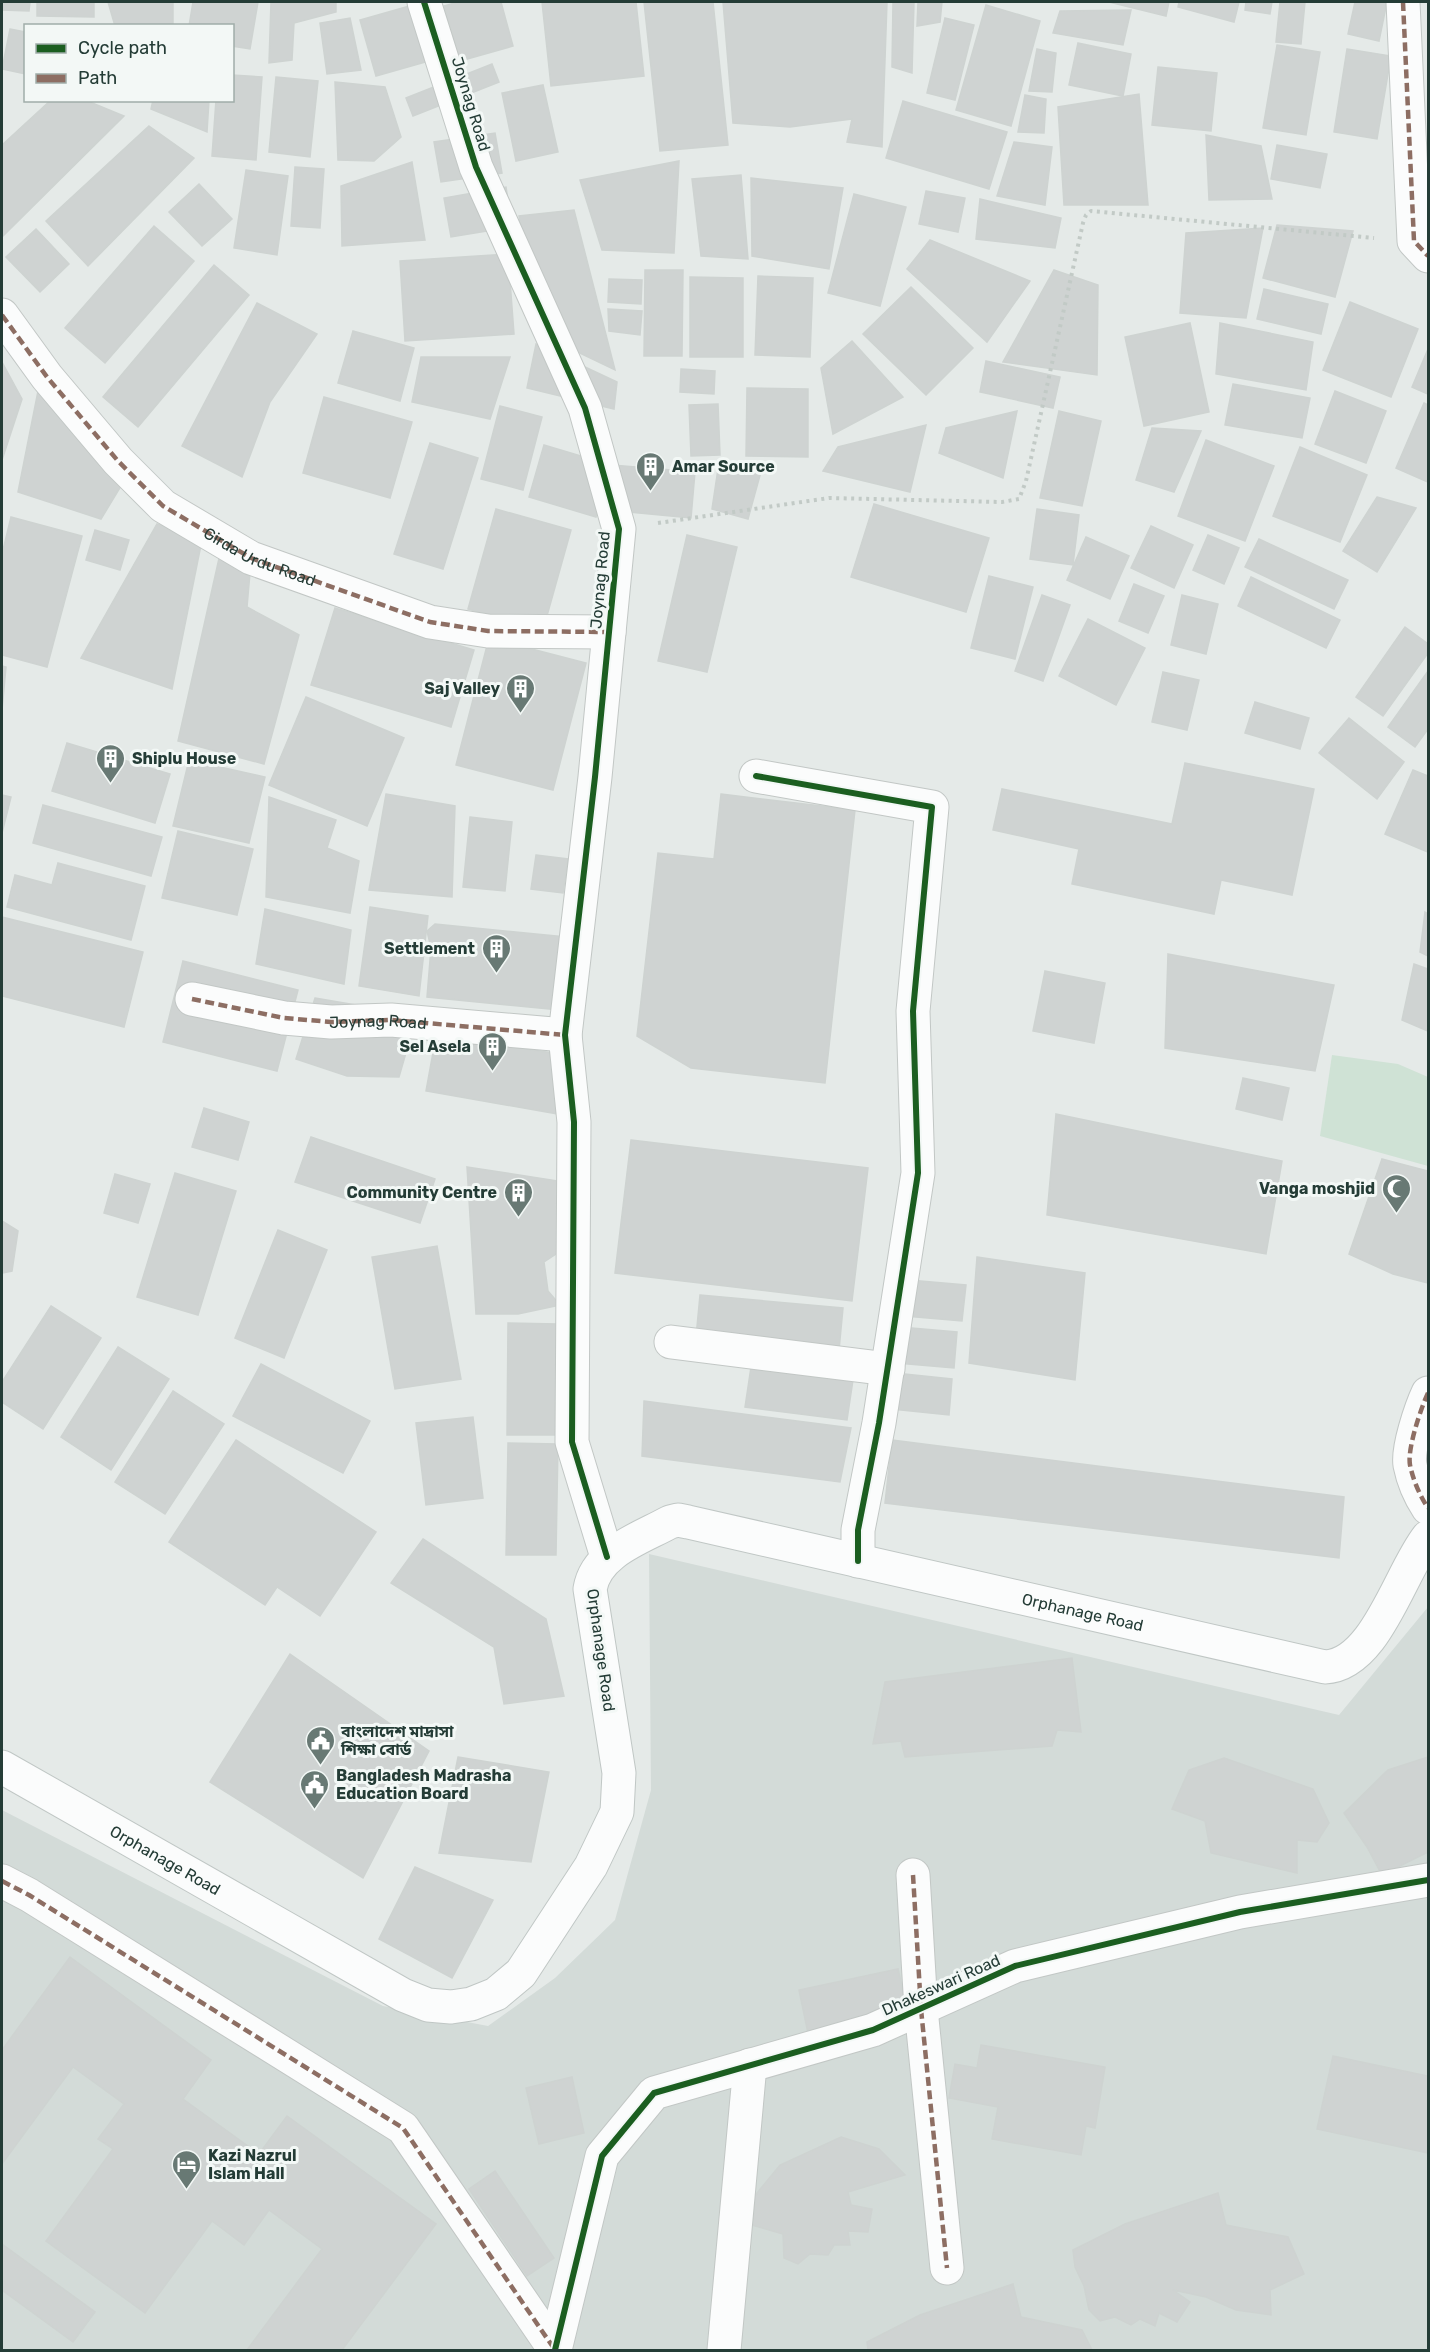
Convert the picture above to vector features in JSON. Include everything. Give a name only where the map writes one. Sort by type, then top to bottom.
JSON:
[{"type":"street","name":"Joynag Road","points":[[424,2],[476,166],[585,408],[619,529],[595,777],[565,1035],[574,1122],[572,1442],[608,1557]]},
{"type":"street","points":[[1403,2],[1421,249]]},
{"type":"street","name":"Girda Urdu Road","points":[[2,315],[54,386],[118,461],[163,506],[251,558],[430,622],[488,631],[609,632]]},
{"type":"street","points":[[756,776],[932,807],[913,1011],[918,1173],[888,1369],[858,1530],[858,1561]]},
{"type":"street","name":"Joynag Road","points":[[192,999],[284,1018],[331,1022],[391,1020],[565,1035]]},
{"type":"street","points":[[671,1342],[888,1369]]},
{"type":"street","points":[[1428,1393],[1419,1412],[1409,1463],[1421,1497],[1428,1508]]},
{"type":"street","name":"Orphanage Road","points":[[2,1767],[403,1995],[428,2005],[452,2007],[471,2004],[496,1994],[521,1973],[591,1866],[617,1812],[620,1773],[590,1589],[595,1572],[608,1557],[670,1522],[678,1520],[1325,1667],[1339,1665],[1363,1648],[1377,1628],[1418,1550],[1428,1537]]},
{"type":"street","points":[[913,1875],[921,2009],[947,2268]]},
{"type":"street","name":"Dhakeswari Road","points":[[555,2350],[602,2156],[654,2093],[873,2030],[1015,1966],[1240,1912],[1428,1880]]},
{"type":"street","points":[[2,1881],[29,1895],[403,2128],[555,2350]]},
{"type":"street","points":[[723,2350],[750,2065]]},
{"type":"path","points":[[619,529],[829,498],[1002,502],[1019,499],[1026,481],[1083,223],[1086,214],[1091,211],[1421,249]]},
{"type":"shaded area","points":[[649,1554],[1339,1715],[1428,1607],[1428,2350],[2,2350],[2,1810],[383,2006],[488,2026],[555,1978],[615,1920],[651,1790]]},
{"type":"green space","points":[[1332,1055],[1398,1064],[1428,1077],[1428,1166],[1320,1136]]},
{"type":"building","points":[[2,2],[30,2],[29,11],[2,10]]},
{"type":"building","points":[[37,2],[94,2],[94,17],[37,16]]},
{"type":"building","points":[[108,2],[173,2],[173,24],[114,24]]},
{"type":"building","points":[[193,2],[258,2],[250,49],[234,46],[234,24],[189,24]]},
{"type":"building","points":[[271,2],[336,2],[336,12],[294,23],[292,60],[269,63]]},
{"type":"building","points":[[458,2],[501,2],[513,46],[460,61],[444,6]]},
{"type":"building","points":[[542,2],[636,2],[644,76],[551,86]]},
{"type":"building","points":[[644,2],[713,2],[728,145],[660,151]]},
{"type":"building","points":[[723,2],[887,2],[882,147],[847,142],[852,119],[790,127],[733,123]]},
{"type":"building","points":[[893,2],[914,2],[912,73],[892,67]]},
{"type":"building","points":[[918,2],[942,2],[940,22],[917,26]]},
{"type":"building","points":[[1109,2],[1169,2],[1166,16]]},
{"type":"building","points":[[1179,2],[1239,2],[1234,22],[1178,7]]},
{"type":"building","points":[[1246,2],[1272,2],[1270,14],[1245,10]]},
{"type":"building","points":[[1280,2],[1305,2],[1301,44],[1276,42]]},
{"type":"building","points":[[1355,2],[1387,2],[1379,41],[1348,34]]},
{"type":"building","points":[[413,5],[429,61],[376,76],[360,20]]},
{"type":"building","points":[[986,5],[1040,21],[1011,126],[956,110]]},
{"type":"building","points":[[1131,10],[1123,45],[1053,33],[1060,11]]},
{"type":"building","points":[[350,18],[361,70],[327,74],[320,23]]},
{"type":"building","points":[[945,18],[974,25],[955,100],[927,93]]},
{"type":"building","points":[[10,29],[24,32],[24,74],[2,69]]},
{"type":"building","points":[[1078,43],[1131,54],[1123,96],[1069,85]]},
{"type":"building","points":[[1277,45],[1320,52],[1306,135],[1263,128]]},
{"type":"building","points":[[1037,49],[1056,53],[1052,92],[1029,91]]},
{"type":"building","points":[[1347,49],[1391,56],[1377,139],[1334,132]]},
{"type":"building","points":[[492,64],[499,82],[413,116],[406,98]]},
{"type":"building","points":[[1158,67],[1217,73],[1211,131],[1152,125]]},
{"type":"building","points":[[234,75],[262,77],[256,160],[212,156],[216,102],[234,102]]},
{"type":"building","points":[[276,77],[318,81],[310,157],[269,152]]},
{"type":"building","points":[[335,82],[385,87],[401,137],[374,161],[338,160]]},
{"type":"building","points":[[543,85],[558,152],[516,161],[502,93]]},
{"type":"building","points":[[1139,94],[1148,205],[1064,205],[1058,107]]},
{"type":"building","points":[[1025,95],[1046,99],[1044,133],[1018,132]]},
{"type":"building","points":[[903,101],[1007,132],[989,189],[886,158]]},
{"type":"building","points":[[49,102],[90,102],[124,116],[2,237],[2,145]]},
{"type":"building","points":[[153,102],[209,102],[207,132],[151,109]]},
{"type":"building","points":[[149,126],[194,158],[88,266],[46,221]]},
{"type":"building","points":[[495,133],[502,173],[441,182],[434,142]]},
{"type":"building","points":[[1206,135],[1261,146],[1272,199],[1209,200]]},
{"type":"building","points":[[1014,142],[1052,147],[1045,205],[997,196]]},
{"type":"building","points":[[1277,145],[1327,154],[1320,188],[1271,179]]},
{"type":"building","points":[[679,161],[674,253],[602,250],[580,180]]},
{"type":"building","points":[[412,162],[425,240],[342,246],[341,186]]},
{"type":"building","points":[[295,167],[324,169],[320,228],[291,226]]},
{"type":"building","points":[[246,170],[288,176],[277,255],[234,248]]},
{"type":"building","points":[[741,175],[748,259],[701,256],[692,179]]},
{"type":"building","points":[[751,178],[843,188],[829,269],[752,256]]},
{"type":"building","points":[[199,184],[232,219],[202,246],[169,212]]},
{"type":"building","points":[[506,187],[512,227],[451,237],[444,198]]},
{"type":"building","points":[[926,191],[965,198],[958,232],[919,224]]},
{"type":"building","points":[[854,194],[906,207],[880,306],[828,293]]},
{"type":"building","points":[[980,199],[1061,218],[1055,248],[976,239]]},
{"type":"building","points":[[574,210],[615,370],[538,333],[519,216]]},
{"type":"building","points":[[1277,225],[1353,231],[1335,297],[1263,278]]},
{"type":"building","points":[[154,226],[194,261],[105,363],[65,328]]},
{"type":"building","points":[[1263,228],[1246,318],[1180,313],[1186,233]]},
{"type":"building","points":[[36,229],[69,264],[40,292],[6,257]]},
{"type":"building","points":[[930,240],[1030,281],[987,342],[907,269]]},
{"type":"building","points":[[508,254],[514,334],[405,341],[400,261]]},
{"type":"building","points":[[214,265],[249,295],[138,427],[103,397]]},
{"type":"building","points":[[645,270],[683,270],[682,356],[644,356]]},
{"type":"building","points":[[1054,270],[1098,285],[1097,375],[1003,362]]},
{"type":"building","points":[[758,276],[813,278],[810,357],[755,355]]},
{"type":"building","points":[[690,277],[743,278],[743,357],[690,357]]},
{"type":"building","points":[[609,279],[642,280],[641,304],[608,302]]},
{"type":"building","points":[[911,287],[973,348],[926,395],[863,334]]},
{"type":"building","points":[[1264,289],[1328,304],[1321,334],[1257,319]]},
{"type":"building","points":[[1350,302],[1418,329],[1391,397],[1323,370]]},
{"type":"building","points":[[257,303],[317,334],[270,402],[242,477],[182,446]]},
{"type":"building","points":[[608,309],[642,311],[640,335],[609,331]]},
{"type":"building","points":[[1190,323],[1209,412],[1144,426],[1125,337]]},
{"type":"building","points":[[1220,323],[1313,342],[1306,390],[1216,374]]},
{"type":"building","points":[[353,331],[414,348],[400,401],[338,383]]},
{"type":"building","points":[[852,341],[903,397],[833,434],[821,368]]},
{"type":"building","points":[[536,344],[617,382],[614,409],[527,388]]},
{"type":"building","points":[[1428,349],[1428,394],[1412,387]]},
{"type":"building","points":[[421,357],[510,357],[490,419],[412,402]]},
{"type":"building","points":[[986,361],[1060,377],[1053,408],[980,392]]},
{"type":"building","points":[[2,362],[22,399],[2,460]]},
{"type":"building","points":[[681,369],[715,371],[714,394],[680,392]]},
{"type":"building","points":[[40,381],[132,468],[101,519],[18,492]]},
{"type":"building","points":[[1233,384],[1310,398],[1302,438],[1225,425]]},
{"type":"building","points":[[747,388],[808,389],[808,457],[746,456]]},
{"type":"building","points":[[1335,391],[1386,411],[1366,463],[1315,444]]},
{"type":"building","points":[[324,397],[412,422],[390,498],[303,473]]},
{"type":"building","points":[[1424,403],[1428,405],[1428,482],[1396,468]]},
{"type":"building","points":[[718,404],[720,455],[691,456],[689,405]]},
{"type":"building","points":[[500,406],[542,417],[523,490],[481,479]]},
{"type":"building","points":[[1017,411],[1003,478],[939,453],[946,428]]},
{"type":"building","points":[[1059,411],[1101,421],[1082,506],[1040,498]]},
{"type":"building","points":[[926,425],[910,492],[823,471],[838,447]]},
{"type":"building","points":[[1152,428],[1201,431],[1174,492],[1136,480]]},
{"type":"building","points":[[1206,440],[1274,466],[1245,541],[1178,516]]},
{"type":"building","points":[[430,443],[478,458],[443,569],[394,554]]},
{"type":"building","points":[[544,445],[611,465],[596,517],[529,497]]},
{"type":"building","points":[[1300,447],[1367,475],[1340,542],[1273,516]]},
{"type":"building","name":"Amar Source","points":[[612,465],[695,472],[691,518],[608,510]]},
{"type":"building","points":[[762,468],[748,519],[712,509],[718,469]]},
{"type":"building","points":[[1377,497],[1416,508],[1377,572],[1343,551]]},
{"type":"building","points":[[874,504],[989,538],[966,612],[851,577]]},
{"type":"building","points":[[496,509],[571,530],[543,630],[468,609]]},
{"type":"building","points":[[1037,509],[1079,515],[1073,565],[1030,559]]},
{"type":"building","points":[[11,517],[82,536],[47,667],[2,655],[2,554]]},
{"type":"building","points":[[157,524],[202,540],[172,689],[81,658]]},
{"type":"building","points":[[1151,526],[1193,545],[1174,588],[1131,568]]},
{"type":"building","points":[[95,530],[129,540],[120,570],[86,560]]},
{"type":"building","points":[[687,535],[737,547],[707,672],[658,661]]},
{"type":"building","points":[[1208,535],[1239,548],[1224,584],[1193,570]]},
{"type":"building","points":[[1086,537],[1129,556],[1110,599],[1067,580]]},
{"type":"building","points":[[1259,539],[1348,580],[1334,609],[1245,567]]},
{"type":"building","points":[[220,554],[250,573],[247,607],[299,635],[264,764],[178,741]]},
{"type":"building","points":[[989,576],[1033,587],[1015,659],[971,648]]},
{"type":"building","points":[[1251,577],[1340,620],[1326,648],[1238,606]]},
{"type":"building","points":[[1134,584],[1164,596],[1148,633],[1119,621]]},
{"type":"building","points":[[1042,595],[1070,605],[1043,681],[1015,671]]},
{"type":"building","points":[[1182,595],[1218,604],[1206,654],[1171,645]]},
{"type":"building","points":[[335,608],[474,650],[451,727],[311,685]]},
{"type":"building","points":[[1088,619],[1145,648],[1116,705],[1059,676]]},
{"type":"building","points":[[1405,627],[1428,644],[1428,653],[1383,716],[1356,697]]},
{"type":"building","name":"Saj Valley","points":[[489,638],[586,663],[553,790],[456,765]]},
{"type":"building","points":[[2,666],[6,667],[2,710]]},
{"type":"building","points":[[1428,671],[1428,729],[1415,747],[1388,727]]},
{"type":"building","points":[[1163,672],[1199,680],[1187,730],[1152,722]]},
{"type":"building","points":[[306,697],[404,738],[367,826],[269,785]]},
{"type":"building","points":[[1255,702],[1309,718],[1300,749],[1245,733]]},
{"type":"building","points":[[1349,718],[1404,762],[1377,799],[1319,753]]},
{"type":"building","name":"Shiplu House","points":[[67,743],[170,774],[155,823],[52,791]]},
{"type":"building","points":[[189,760],[265,777],[249,843],[173,826]]},
{"type":"building","points":[[1185,763],[1314,789],[1292,895],[1221,880],[1214,914],[1072,884],[1079,849],[993,830],[1002,789],[1172,824]]},
{"type":"building","points":[[1413,770],[1428,776],[1428,852],[1385,834]]},
{"type":"building","points":[[386,794],[455,806],[452,897],[369,890]]},
{"type":"building","points":[[721,794],[855,810],[825,1083],[691,1068],[637,1036],[658,853],[714,859]]},
{"type":"building","points":[[2,795],[11,797],[2,833]]},
{"type":"building","points":[[269,797],[336,820],[327,848],[359,861],[350,913],[266,897]]},
{"type":"building","points":[[43,805],[162,837],[151,876],[33,843]]},
{"type":"building","points":[[470,817],[512,822],[505,891],[463,887]]},
{"type":"building","points":[[178,831],[253,849],[237,915],[162,898]]},
{"type":"building","points":[[536,855],[568,859],[563,893],[531,889]]},
{"type":"building","points":[[58,863],[145,886],[131,940],[7,907],[15,875],[52,885]]},
{"type":"building","points":[[370,907],[428,916],[419,996],[359,986]]},
{"type":"building","points":[[265,909],[351,930],[344,984],[256,964]]},
{"type":"building","points":[[1425,912],[1428,914],[1428,956],[1420,952]]},
{"type":"building","points":[[2,917],[143,952],[124,1027],[2,996]]},
{"type":"building","name":"Settlement","points":[[435,924],[566,937],[559,1010],[427,997],[431,948],[427,931]]},
{"type":"building","points":[[1168,954],[1334,985],[1315,1071],[1165,1048]]},
{"type":"building","points":[[183,961],[298,990],[277,1071],[163,1042]]},
{"type":"building","points":[[1414,964],[1428,969],[1428,1031],[1402,1020]]},
{"type":"building","points":[[1045,971],[1105,983],[1094,1043],[1033,1031]]},
{"type":"building","points":[[315,998],[391,1011],[412,1032],[399,1077],[347,1076],[296,1059]]},
{"type":"building","name":"Sel Asela","points":[[436,1036],[553,1053],[558,1114],[426,1091]]},
{"type":"building","points":[[1243,1078],[1289,1088],[1282,1120],[1236,1109]]},
{"type":"building","points":[[204,1108],[249,1122],[238,1160],[192,1147]]},
{"type":"building","points":[[1056,1114],[1282,1161],[1266,1254],[1047,1215]]},
{"type":"building","points":[[311,1137],[435,1179],[420,1223],[295,1182]]},
{"type":"building","points":[[631,1140],[868,1168],[852,1301],[615,1273]]},
{"type":"building","name":"Vanga moshjid","points":[[1382,1159],[1428,1171],[1428,1283],[1393,1274],[1349,1254]]},
{"type":"building","name":"Community Centre","points":[[467,1167],[571,1183],[559,1252],[544,1262],[548,1291],[560,1305],[518,1314],[476,1314]]},
{"type":"building","points":[[175,1173],[236,1191],[198,1315],[137,1297]]},
{"type":"building","points":[[115,1174],[150,1184],[138,1223],[104,1213]]},
{"type":"building","points":[[2,1221],[18,1231],[12,1271],[2,1273]]},
{"type":"building","points":[[278,1230],[327,1250],[284,1358],[235,1338]]},
{"type":"building","points":[[437,1246],[461,1379],[395,1389],[372,1257]]},
{"type":"building","points":[[977,1257],[1085,1273],[1075,1380],[969,1363]]},
{"type":"building","points":[[909,1280],[966,1285],[962,1321],[905,1316]]},
{"type":"building","points":[[700,1295],[843,1308],[839,1350],[696,1337]]},
{"type":"building","points":[[51,1306],[101,1338],[43,1429],[2,1402],[2,1382]]},
{"type":"building","points":[[508,1323],[558,1324],[557,1435],[507,1435]]},
{"type":"building","points":[[900,1327],[957,1332],[954,1368],[897,1363]]},
{"type":"building","points":[[118,1347],[169,1379],[111,1470],[61,1437]]},
{"type":"building","points":[[261,1364],[370,1421],[343,1473],[233,1416]]},
{"type":"building","points":[[751,1367],[853,1380],[847,1420],[745,1407]]},
{"type":"building","points":[[895,1373],[952,1379],[949,1415],[892,1409]]},
{"type":"building","points":[[173,1391],[224,1424],[165,1514],[115,1482]]},
{"type":"building","points":[[644,1401],[851,1428],[840,1482],[642,1456]]},
{"type":"building","points":[[473,1417],[483,1498],[426,1505],[416,1423]]},
{"type":"building","points":[[236,1440],[376,1532],[320,1616],[277,1587],[265,1605],[169,1542]]},
{"type":"building","points":[[892,1440],[1344,1497],[1339,1558],[885,1503]]},
{"type":"building","points":[[508,1443],[558,1444],[556,1555],[506,1555]]},
{"type":"building","points":[[423,1539],[546,1619],[564,1696],[504,1704],[494,1647],[391,1583]]},
{"type":"building","name":"বাংলাদেশ মাদ্রাসা শিক্ষা বোর্ড","points":[[290,1654],[429,1751],[363,1878],[210,1782]]},
{"type":"building","points":[[1072,1658],[1081,1732],[1057,1730],[1052,1746],[905,1757],[901,1741],[873,1744],[885,1682]]},
{"type":"building","points":[[458,1757],[549,1772],[531,1862],[439,1853]]},
{"type":"building","points":[[1428,1757],[1428,1852],[1382,1875],[1367,1847],[1344,1813],[1388,1770]]},
{"type":"building","points":[[1224,1758],[1313,1789],[1329,1823],[1317,1842],[1297,1840],[1297,1873],[1211,1853],[1205,1821],[1172,1809],[1189,1770]]},
{"type":"building","points":[[415,1867],[493,1900],[452,1978],[379,1939]]},
{"type":"building","points":[[70,1957],[211,2060],[183,2099],[259,2154],[287,2116],[436,2224],[342,2350],[247,2350],[322,2249],[269,2210],[244,2245],[212,2221],[145,2313],[46,2241],[113,2149],[98,2139],[124,2104],[73,2067],[2,2164],[2,2050]]},
{"type":"building","points":[[898,1969],[908,2012],[808,2033],[799,1990]]},
{"type":"building","points":[[981,2045],[1105,2067],[1095,2128],[1086,2126],[1081,2155],[992,2139],[998,2107],[949,2098],[955,2064],[977,2068]]},
{"type":"building","points":[[1333,2056],[1428,2076],[1428,2153],[1317,2129]]},
{"type":"building","points":[[572,2077],[584,2133],[539,2144],[526,2088]]},
{"type":"building","points":[[841,2137],[879,2149],[905,2175],[848,2192],[851,2205],[872,2209],[868,2232],[848,2231],[850,2245],[834,2245],[828,2255],[810,2254],[798,2264],[784,2258],[783,2234],[752,2225],[743,2210],[780,2165]]},
{"type":"building","points":[[495,2171],[554,2258],[527,2276],[469,2189]]},
{"type":"building","points":[[1218,2193],[1226,2225],[1288,2237],[1304,2274],[1270,2290],[1271,2315],[1236,2310],[1206,2297],[1173,2290],[1190,2302],[1177,2322],[1159,2313],[1155,2326],[1140,2319],[1131,2325],[1115,2317],[1100,2321],[1089,2310],[1084,2286],[1075,2267],[1073,2250],[1125,2224]]},
{"type":"building","points":[[2,2244],[95,2312],[73,2342],[2,2290]]},
{"type":"building","points":[[1013,2284],[1021,2317],[1082,2330],[1092,2350],[868,2350],[867,2342],[920,2315]]},
{"type":"marked path","points":[[1403,2],[1414,241],[1428,256]]},
{"type":"marked path","points":[[2,315],[47,377],[118,461],[163,506],[251,558],[430,622],[488,631],[609,632]]},
{"type":"marked path","points":[[192,999],[284,1018],[331,1022],[391,1020],[565,1035]]},
{"type":"marked path","points":[[1428,1393],[1415,1429],[1410,1458],[1415,1482],[1428,1508]]},
{"type":"marked path","points":[[913,1875],[921,2009],[947,2268]]},
{"type":"marked path","points":[[2,1881],[29,1895],[403,2128],[555,2350]]},
{"type":"cycle path","points":[[424,2],[476,167],[585,408],[619,529],[595,777],[565,1035],[574,1122],[572,1442],[607,1557]]},
{"type":"cycle path","points":[[756,776],[932,807],[913,1011],[918,1173],[879,1423],[858,1530],[858,1561]]},
{"type":"cycle path","points":[[555,2350],[602,2156],[654,2093],[873,2030],[1015,1966],[1240,1912],[1428,1880]]},
{"type":"place","name":"Amar Source","points":[[651,492]]},
{"type":"place","name":"Saj Valley","points":[[521,714]]},
{"type":"place","name":"Shiplu House","points":[[111,784]]},
{"type":"place","name":"Settlement","points":[[496,974]]},
{"type":"place","name":"Sel Asela","points":[[492,1072]]},
{"type":"place","name":"Vanga moshjid","points":[[1396,1214]]},
{"type":"place","name":"Community Centre","points":[[518,1218]]},
{"type":"place","name":"বাংলাদেশ মাদ্রাসা শিক্ষা বোর্ড","points":[[320,1766]]},
{"type":"place","name":"Bangladesh Madrasha Education Board","points":[[315,1810]]},
{"type":"place","name":"Kazi Nazrul Islam Hall","points":[[187,2190]]}]
